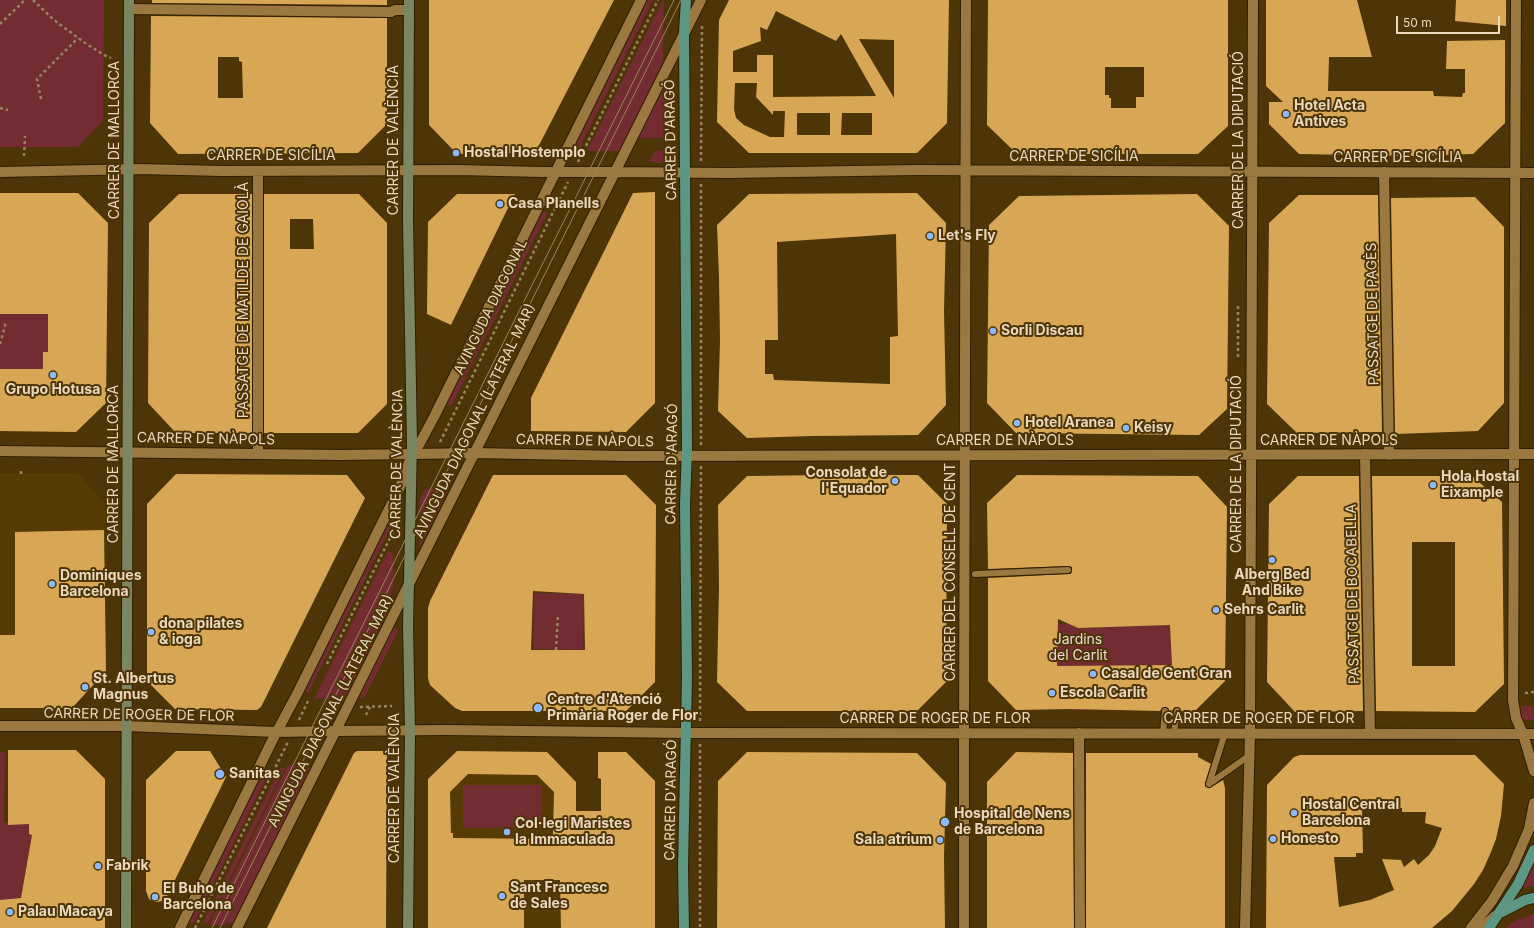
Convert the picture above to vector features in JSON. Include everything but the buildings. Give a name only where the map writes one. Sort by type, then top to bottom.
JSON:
[{"type":"main road","name":"CARRER D'ARAGÓ","points":[[684,928],[683,866],[686,733],[685,505],[687,456],[684,33],[686,0]]},
{"type":"main road","name":"CARRER DE MALLORCA","points":[[126,928],[129,4]]},
{"type":"main road","name":"CARRER DE VALÈNCIA","points":[[408,928],[410,731],[408,625],[412,454],[408,170],[409,5]]},
{"type":"main road","points":[[1489,928],[1518,884],[1534,850]]},
{"type":"main road","points":[[1500,913],[1525,900],[1534,898]]},
{"type":"street","points":[[180,928],[276,732],[297,694],[400,487],[412,454],[420,443],[434,417],[641,0]]},
{"type":"street","points":[[684,33],[701,0]]},
{"type":"street","name":"CARRER DEL CONSELL DE CENT","points":[[964,928],[966,0]]},
{"type":"street","name":"CARRER DE LA DIPUTACIÓ","points":[[1245,928],[1250,755],[1253,0]]},
{"type":"street","points":[[1516,0],[1513,700],[1516,718],[1523,734],[1534,771]]},
{"type":"street","points":[[129,4],[391,12],[409,5]]},
{"type":"street","name":"AVINGUDA DIAGONAL (LATERAL MAR)","points":[[237,928],[684,33]]},
{"type":"street","name":"CARRER DE SICÍLIA","points":[[0,172],[128,170],[408,170],[686,173],[966,170],[1534,173]]},
{"type":"street","name":"PASSATGE DE MATILDE DE GAIOLÀ","points":[[258,171],[258,454]]},
{"type":"street","name":"PASSATGE DE PAGÈS","points":[[1384,172],[1389,455]]},
{"type":"street","name":"CARRER DE NÀPOLS","points":[[0,451],[258,454],[475,453],[687,456],[1534,454]]},
{"type":"street","name":"PASSATGE DE BOCABELLA","points":[[1365,454],[1370,734]]},
{"type":"street","name":"CARRER DE ROGER DE FLOR","points":[[0,726],[127,726],[276,732],[410,731],[686,733],[1534,734]]},
{"type":"street","points":[[1079,733],[1080,928]]},
{"type":"street","points":[[1471,928],[1492,901],[1513,866],[1529,829],[1534,803]]},
{"type":"street","points":[[1481,928],[1500,913]]},
{"type":"lane","points":[[975,574],[1068,570]]},
{"type":"lane","points":[[1163,733],[1165,711]]},
{"type":"lane","points":[[1174,733],[1177,711]]},
{"type":"lane","points":[[1224,733],[1209,784],[1250,755]]},
{"type":"path","points":[[0,24],[24,0]]},
{"type":"path","points":[[33,0],[54,20],[78,38],[111,58]]},
{"type":"path","points":[[577,164],[658,0]]},
{"type":"path","points":[[702,23],[702,150]]},
{"type":"path","points":[[41,99],[37,79],[78,38]]},
{"type":"path","points":[[0,108],[8,110]]},
{"type":"path","points":[[24,156],[25,136]]},
{"type":"path","name":"AVINGUDA DIAGONAL","points":[[444,433],[562,193]]},
{"type":"path","name":"CARRER D'ARAGÓ","points":[[701,195],[701,431]]},
{"type":"path","points":[[0,344],[6,322]]},
{"type":"path","points":[[21,468],[21,474]]},
{"type":"path","points":[[700,704],[702,475]]},
{"type":"path","points":[[106,477],[112,484]]},
{"type":"path","points":[[556,650],[558,614]]},
{"type":"path","points":[[1521,693],[1534,692]]},
{"type":"path","points":[[358,707],[370,706],[366,715]]},
{"type":"path","name":"CARRER DE VALÈNCIA","points":[[370,706],[392,706]]},
{"type":"path","points":[[556,711],[557,717]]},
{"type":"path","name":"CARRER D'ARAGÓ","points":[[700,753],[700,928]]},
{"type":"path","points":[[195,928],[197,924]]},
{"type":"shaded area","name":"Dominiques Barcelona","points":[[0,473],[78,473],[105,504],[106,671],[72,708],[0,708]]},
{"type":"shaded area","name":"Col·legi Maristes la Immaculada","points":[[457,751],[547,752],[576,782],[576,810],[598,811],[598,823],[581,928],[428,928],[428,779]]},
{"type":"green space","points":[[0,0],[104,0],[103,121],[78,147],[0,147]]},
{"type":"green space","points":[[648,0],[653,0],[578,151],[573,150]]},
{"type":"green space","points":[[663,0],[663,62],[619,151],[587,151]]},
{"type":"green space","points":[[664,84],[667,85],[667,138],[637,138]]},
{"type":"green space","points":[[668,150],[665,160],[660,163],[649,162],[654,151]]},
{"type":"green space","points":[[542,212],[548,212],[452,405],[446,405]]},
{"type":"green space","points":[[0,314],[48,314],[48,374],[0,375]]},
{"type":"green space","points":[[425,489],[443,489],[442,491],[448,491],[420,548],[420,501]]},
{"type":"green space","points":[[394,510],[394,521],[308,693],[304,690]]},
{"type":"green space","points":[[388,551],[393,554],[393,588],[391,592],[391,606],[345,698],[314,699]]},
{"type":"green space","points":[[534,593],[584,594],[583,650],[533,649]]},
{"type":"green space","name":"Jardins del Carlit","points":[[1058,624],[1068,624],[1078,628],[1170,625],[1172,662],[1169,665],[1086,666],[1087,710],[1070,710],[1070,667],[1057,666]]},
{"type":"green space","points":[[395,627],[397,629],[397,633],[364,698],[359,697],[393,629]]},
{"type":"green space","points":[[1521,706],[1533,706],[1534,720],[1525,720],[1522,718]]},
{"type":"green space","points":[[0,752],[5,752],[4,823],[29,822],[29,834],[32,835],[21,898],[11,900],[0,900]]},
{"type":"green space","points":[[288,765],[304,766],[242,892],[304,768],[311,768],[233,923],[226,923],[225,925],[209,925]]},
{"type":"green space","points":[[265,768],[271,768],[194,923],[188,923]]},
{"type":"green space","points":[[280,768],[285,768],[208,923],[203,923]]},
{"type":"green space","points":[[463,785],[542,785],[542,827],[463,828]]},
{"type":"green space","points":[[1534,864],[1534,886],[1524,888],[1523,886]]},
{"type":"green space","points":[[1534,914],[1534,928],[1505,928],[1512,922]]},
{"type":"tram line","points":[[212,928],[674,0]]},
{"type":"tram line","points":[[220,928],[681,0]]},
{"type":"place","name":"Hotel Acta Antives","points":[[1286,114]]},
{"type":"place","name":"Hostal Hostemplo","points":[[456,153]]},
{"type":"place","name":"Casa Planells","points":[[500,204]]},
{"type":"place","name":"Let's Fly","points":[[930,236]]},
{"type":"place","name":"Sorli Discau","points":[[993,331]]},
{"type":"place","name":"Grupo Hotusa","points":[[53,375]]},
{"type":"place","name":"Hotel Aranea","points":[[1017,423]]},
{"type":"place","name":"Keisy","points":[[1126,428]]},
{"type":"place","name":"Consolat de l'Equador","points":[[895,481]]},
{"type":"place","name":"Hola Hostal Eixample","points":[[1433,485]]},
{"type":"place","name":"Alberg Bed And Bike","points":[[1272,560]]},
{"type":"place","name":"Dominiques Barcelona","points":[[52,584]]},
{"type":"place","name":"Sehrs Carlit","points":[[1216,610]]},
{"type":"place","name":"dona pilates & ioga","points":[[151,632]]},
{"type":"place","name":"Casal de Gent Gran","points":[[1093,674]]},
{"type":"place","name":"St. Albertus Magnus","points":[[85,687]]},
{"type":"place","name":"Escola Carlit","points":[[1052,693]]},
{"type":"place","name":"Centre d'Atenció Primària Roger de Flor","points":[[538,708]]},
{"type":"place","name":"Sanitas","points":[[220,774]]},
{"type":"place","name":"Hostal Central Barcelona","points":[[1294,813]]},
{"type":"place","name":"Hospital de Nens de Barcelona","points":[[945,822]]},
{"type":"place","name":"Col·legi Maristes la Immaculada","points":[[507,832]]},
{"type":"place","name":"Honesto","points":[[1273,839]]},
{"type":"place","name":"Sala atrium","points":[[940,840]]},
{"type":"place","name":"Fabrik","points":[[98,866]]},
{"type":"place","name":"Sant Francesc de Sales","points":[[502,896]]},
{"type":"place","name":"El Buho de Barcelona","points":[[155,897]]},
{"type":"place","name":"Palau Macaya","points":[[10,912]]}]
